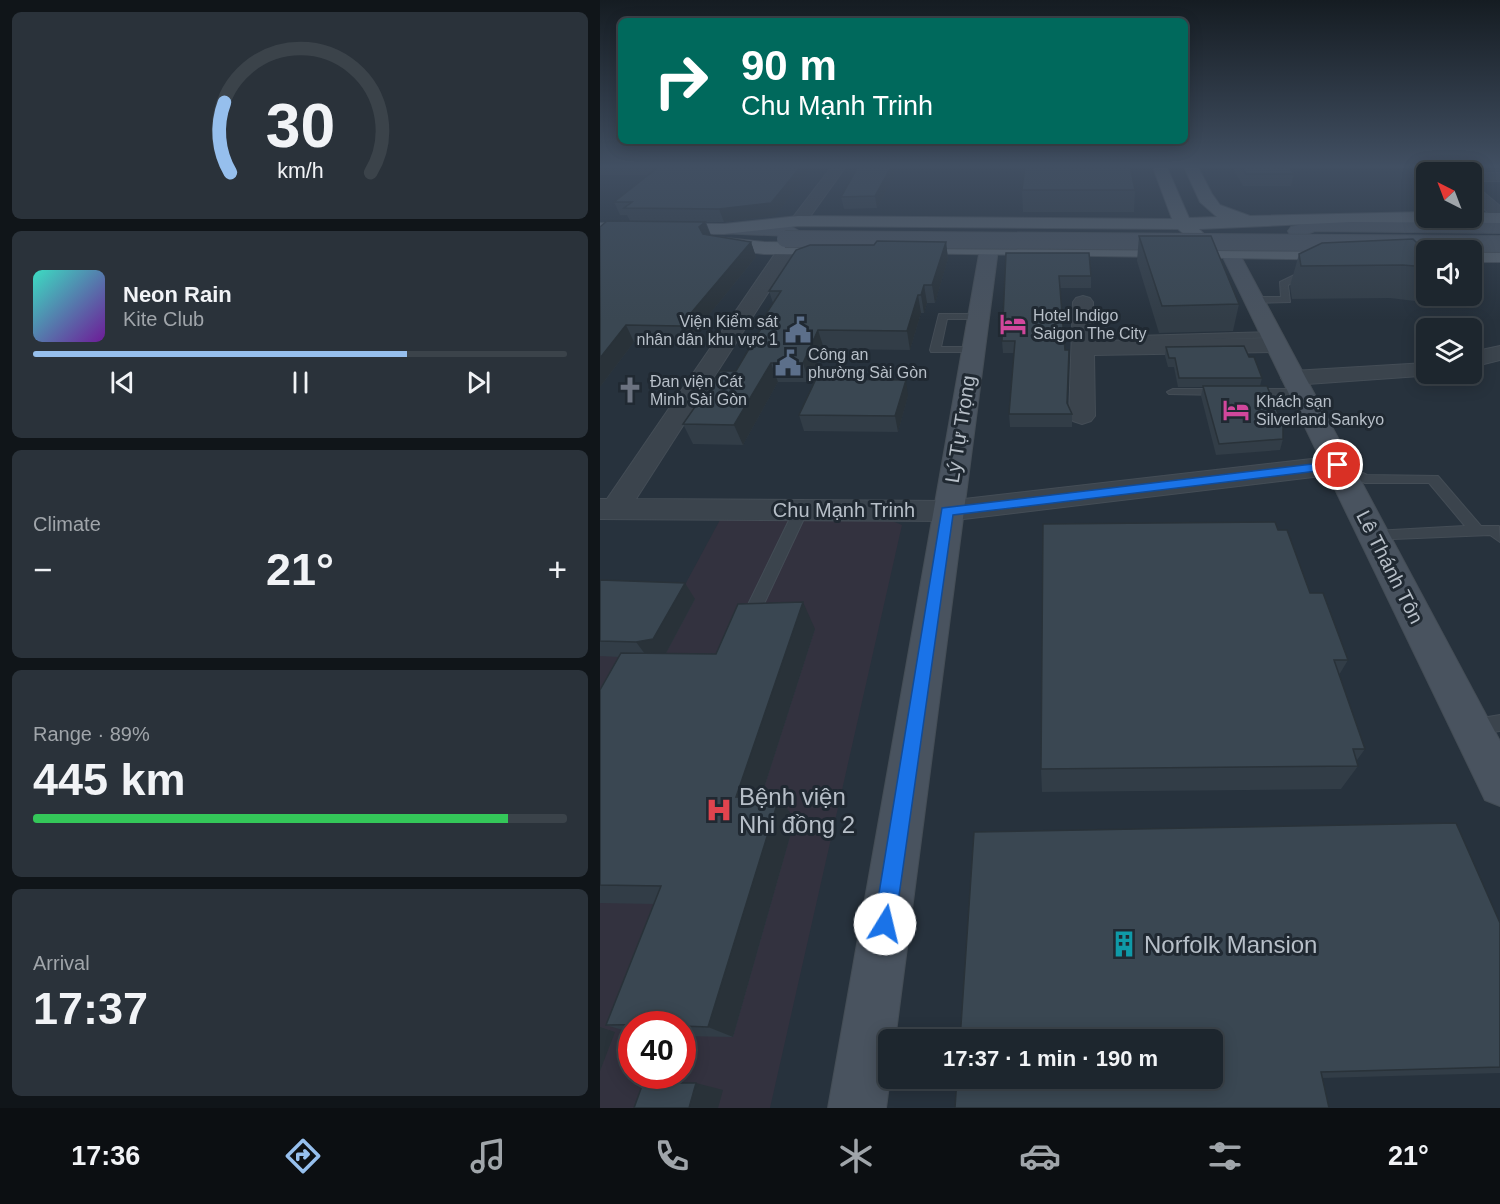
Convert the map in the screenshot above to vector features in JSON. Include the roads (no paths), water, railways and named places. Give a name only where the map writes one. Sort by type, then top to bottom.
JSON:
[{"type":"main road","points":[[1133,224],[1154,217]]},
{"type":"main road","points":[[1181,217],[1184,224],[1203,239],[1228,246],[1320,260],[1416,255]]},
{"type":"main road","points":[[1236,217],[1255,221]]},
{"type":"main road","points":[[600,241],[723,236],[793,230],[1500,217]]},
{"type":"main road","points":[[1320,260],[1305,246],[1297,233],[1299,230],[1314,226],[1500,228]]},
{"type":"main road","points":[[600,228],[723,236],[793,230],[1500,236]]},
{"type":"main road","points":[[793,230],[1500,244]]},
{"type":"main road","points":[[793,230],[989,249],[1230,253],[1359,262],[1406,255]]},
{"type":"main road","name":"Lý Tự Trọng","points":[[857,1108],[989,249]]},
{"type":"main road","name":"Lê Thánh Tôn","points":[[1230,253],[1374,536],[1486,725],[1500,785]]},
{"type":"main road","points":[[1482,256],[1500,256]]},
{"type":"street","points":[[607,509],[803,217]]},
{"type":"street","points":[[1082,416],[1083,302]]},
{"type":"street","points":[[1084,348],[1274,340]]},
{"type":"street","points":[[1482,356],[1500,353]]},
{"type":"street","points":[[1482,368],[1500,367]]},
{"type":"street","points":[[1297,385],[1416,371]]},
{"type":"street","name":"Chu Mạnh Trinh","points":[[607,509],[947,511],[1338,465]]},
{"type":"lane","points":[[1254,300],[1287,300],[1283,285],[1320,260]]},
{"type":"lane","points":[[972,350],[935,350],[943,316],[978,316]]},
{"type":"lane","points":[[1136,339],[1274,340]]},
{"type":"lane","points":[[1173,392],[1297,385]]},
{"type":"lane","points":[[1338,465],[1365,479],[1433,479],[1477,531]]},
{"type":"lane","points":[[737,641],[801,510]]},
{"type":"lane","points":[[1374,536],[1494,530],[1500,537]]},
{"type":"place","name":"Hotel Indigo Saigon The City","points":[[1013,324]]},
{"type":"place","name":"Viện Kiểm sát nhân dân khu vực 1","points":[[798,330]]},
{"type":"place","name":"Công an phường Sài Gòn","points":[[788,363]]},
{"type":"place","name":"Đan viện Cát Minh Sài Gòn","points":[[630,390]]},
{"type":"place","name":"Khách sạn Silverland Sankyo","points":[[1236,410]]},
{"type":"place","name":"Bệnh viện Nhi đồng 2","points":[[719,810]]},
{"type":"place","name":"Norfolk Mansion","points":[[1124,944]]}]
